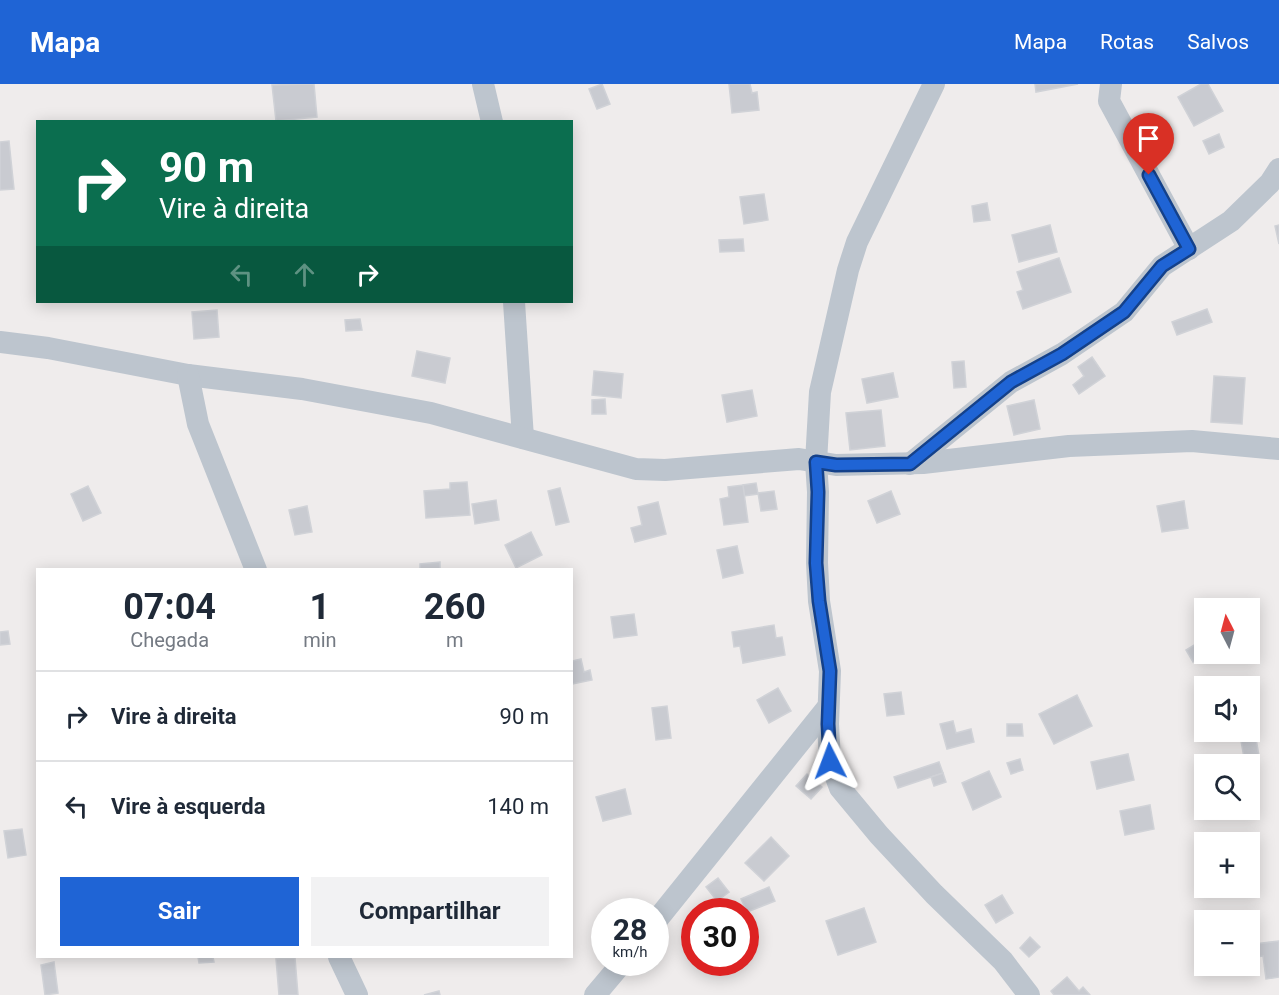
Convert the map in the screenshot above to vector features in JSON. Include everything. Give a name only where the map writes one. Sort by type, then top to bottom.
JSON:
[{"type":"street","points":[[483,84],[492,120]]},
{"type":"street","points":[[934,84],[880,190],[857,242],[848,270],[820,392],[816,462],[818,492],[816,563],[819,601],[830,671],[828,707],[830,761],[840,788],[879,835],[926,885],[1003,960],[1029,995]]},
{"type":"street","points":[[1112,84],[1109,101],[1189,249]]},
{"type":"street","points":[[910,464],[1011,382],[1062,354],[1124,312],[1162,266],[1231,221],[1270,183],[1279,169]]},
{"type":"street","points":[[514,303],[523,438]]},
{"type":"street","points":[[0,342],[48,348],[188,375],[302,389],[431,413],[636,469],[665,471],[799,459],[836,465],[910,464],[1069,446],[1192,441],[1279,449]]},
{"type":"street","points":[[188,375],[198,424],[255,568]]},
{"type":"street","points":[[669,905],[828,707]]},
{"type":"street","points":[[339,958],[357,995]]},
{"type":"street","points":[[595,995],[611,976]]},
{"type":"building","points":[[314,84],[317,117],[276,120],[272,85]]},
{"type":"building","points":[[602,84],[610,104],[597,109],[589,89]]},
{"type":"building","points":[[729,84],[750,84],[752,93],[757,92],[759,110],[732,113]]},
{"type":"building","points":[[1035,84],[1078,84],[1036,92]]},
{"type":"building","points":[[1201,84],[1208,84],[1223,111],[1194,126],[1178,97]]},
{"type":"building","points":[[1219,134],[1224,147],[1209,154],[1203,141]]},
{"type":"building","points":[[9,141],[14,189],[0,190],[0,142]]},
{"type":"building","points":[[764,194],[768,220],[744,224],[740,197]]},
{"type":"building","points":[[987,203],[990,220],[974,222],[972,206]]},
{"type":"building","points":[[1050,225],[1057,252],[1019,262],[1012,235]]},
{"type":"building","points":[[1279,225],[1279,244],[1275,226]]},
{"type":"building","points":[[743,239],[744,251],[720,252],[719,240]]},
{"type":"building","points":[[1059,258],[1071,292],[1023,309],[1017,292],[1023,290],[1017,272]]},
{"type":"building","points":[[1207,309],[1212,322],[1177,335],[1172,322]]},
{"type":"building","points":[[217,310],[219,337],[194,339],[192,312]]},
{"type":"building","points":[[360,319],[362,330],[346,331],[345,320]]},
{"type":"building","points":[[417,351],[450,358],[445,383],[412,376]]},
{"type":"building","points":[[1092,357],[1105,376],[1079,394],[1073,385],[1084,376],[1078,367]]},
{"type":"building","points":[[964,361],[966,387],[954,388],[952,362]]},
{"type":"building","points":[[594,371],[623,374],[621,398],[592,395]]},
{"type":"building","points":[[893,373],[898,397],[867,403],[862,379]]},
{"type":"building","points":[[1214,376],[1245,378],[1242,424],[1211,422]]},
{"type":"building","points":[[752,390],[757,416],[727,422],[722,395]]},
{"type":"building","points":[[605,399],[606,414],[592,414],[592,400]]},
{"type":"building","points":[[1034,400],[1040,429],[1014,435],[1007,406]]},
{"type":"building","points":[[881,410],[885,446],[850,450],[846,413]]},
{"type":"building","points":[[467,482],[470,515],[426,518],[424,491],[450,489],[450,483]]},
{"type":"building","points":[[756,483],[758,494],[744,496],[743,485]]},
{"type":"building","points":[[743,485],[748,522],[724,525],[720,499],[729,497],[728,487]]},
{"type":"building","points":[[88,486],[101,513],[83,521],[71,494]]},
{"type":"building","points":[[560,488],[569,522],[556,525],[548,491]]},
{"type":"building","points":[[774,491],[777,509],[761,511],[758,493]]},
{"type":"building","points":[[891,491],[900,514],[877,523],[868,501]]},
{"type":"building","points":[[496,500],[499,520],[475,524],[472,504]]},
{"type":"building","points":[[1184,501],[1188,528],[1162,532],[1157,506]]},
{"type":"building","points":[[658,502],[666,534],[635,542],[631,528],[642,525],[638,507]]},
{"type":"building","points":[[307,506],[312,532],[295,535],[289,510]]},
{"type":"building","points":[[531,532],[542,555],[516,568],[505,545]]},
{"type":"building","points":[[737,546],[743,573],[723,578],[717,550]]},
{"type":"building","points":[[440,562],[440,568],[420,568],[420,564]]},
{"type":"building","points":[[634,614],[637,635],[614,638],[611,617]]},
{"type":"building","points":[[774,625],[776,638],[782,637],[785,655],[743,663],[740,646],[734,647],[732,632]]},
{"type":"building","points":[[8,631],[10,644],[0,645],[0,632]]},
{"type":"building","points":[[1194,645],[1194,661],[1193,662],[1186,650]]},
{"type":"building","points":[[581,659],[584,672],[590,670],[592,680],[573,684],[573,661]]},
{"type":"building","points":[[778,688],[791,711],[769,723],[757,700]]},
{"type":"building","points":[[901,692],[904,714],[887,716],[884,694]]},
{"type":"building","points":[[1077,695],[1092,726],[1054,744],[1039,714]]},
{"type":"building","points":[[667,706],[671,738],[656,740],[652,708]]},
{"type":"building","points":[[953,721],[956,733],[971,729],[974,742],[947,749],[940,724]]},
{"type":"building","points":[[1007,724],[1022,724],[1023,736],[1007,736]]},
{"type":"building","points":[[1241,742],[1257,742],[1259,754],[1243,754]]},
{"type":"building","points":[[1128,754],[1134,780],[1097,789],[1091,762]]},
{"type":"building","points":[[1020,759],[1023,770],[1011,774],[1007,763]]},
{"type":"building","points":[[939,762],[943,773],[898,788],[894,777]]},
{"type":"building","points":[[989,771],[1001,797],[973,810],[962,783]]},
{"type":"building","points":[[943,773],[946,782],[934,786],[931,777]]},
{"type":"building","points":[[807,774],[822,787],[811,799],[796,786]]},
{"type":"building","points":[[625,789],[631,814],[603,821],[596,797]]},
{"type":"building","points":[[1150,805],[1154,829],[1125,835],[1120,811]]},
{"type":"building","points":[[22,829],[26,855],[8,858],[4,831]]},
{"type":"building","points":[[771,837],[789,856],[764,881],[745,863]]},
{"type":"building","points":[[718,878],[729,892],[721,898],[715,898],[706,887]]},
{"type":"building","points":[[769,887],[775,901],[759,907],[759,898],[743,898]]},
{"type":"building","points":[[1002,895],[1013,913],[996,923],[985,905]]},
{"type":"building","points":[[864,908],[876,942],[838,955],[826,921]]},
{"type":"building","points":[[1030,937],[1040,947],[1029,957],[1020,948]]},
{"type":"building","points":[[1279,941],[1279,977],[1266,979],[1263,956],[1260,956],[1260,943]]},
{"type":"building","points":[[198,958],[213,958],[214,962],[199,963]]},
{"type":"building","points":[[295,958],[298,995],[279,995],[276,959]]},
{"type":"building","points":[[54,962],[58,993],[45,995],[41,965]]},
{"type":"building","points":[[1067,977],[1079,991],[1083,987],[1090,995],[1054,995],[1051,991]]},
{"type":"building","points":[[439,991],[440,995],[424,995]]},
{"type":"route","points":[[830,761],[828,724],[830,671],[819,601],[816,563],[818,492],[816,462],[836,465],[910,464],[1011,382],[1062,354],[1124,312],[1162,266],[1189,249],[1149,175]]}]
